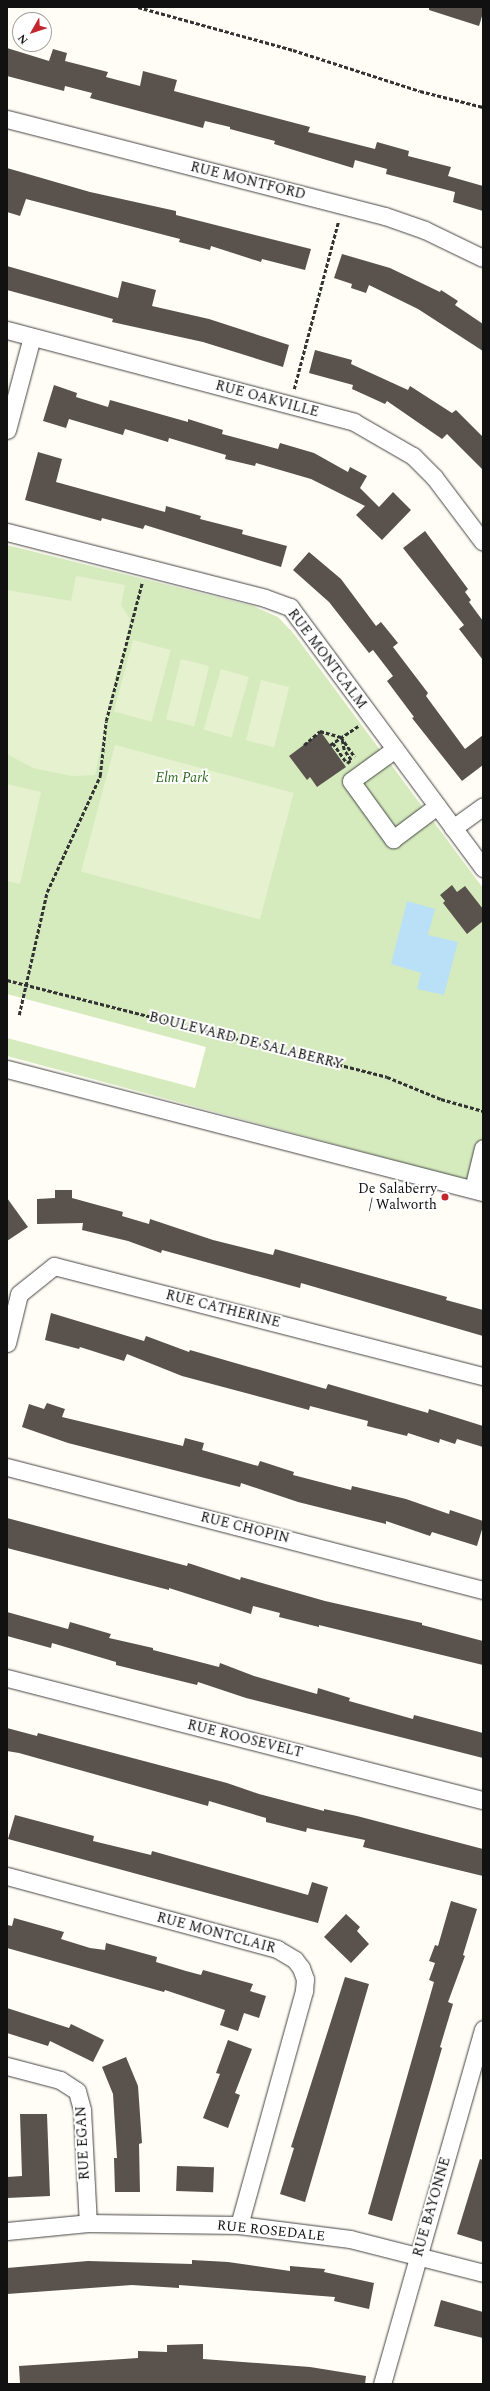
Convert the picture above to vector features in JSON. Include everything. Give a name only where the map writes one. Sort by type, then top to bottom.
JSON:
[{"type":"street","name":"RUE MONTFORD","points":[[7,119],[385,216],[425,230],[483,258]]},
{"type":"street","name":"RUE OAKVILLE","points":[[7,330],[354,422],[413,456],[434,477],[483,542]]},
{"type":"street","points":[[7,430],[32,337]]},
{"type":"street","name":"RUE MONTCALM","points":[[7,532],[278,601],[290,607],[483,868]]},
{"type":"street","points":[[395,749],[351,781],[393,839],[437,806]]},
{"type":"street","points":[[453,828],[483,806]]},
{"type":"street","points":[[7,1069],[478,1191],[483,1148]]},
{"type":"street","name":"RUE CATHERINE","points":[[7,1343],[20,1294],[54,1266],[483,1376]]},
{"type":"street","name":"RUE CHOPIN","points":[[7,1467],[483,1590]]},
{"type":"street","name":"RUE ROOSEVELT","points":[[7,1678],[483,1800]]},
{"type":"street","name":"RUE MONTCLAIR","points":[[7,1876],[277,1949],[295,1960],[302,1968],[305,1979],[304,1991],[239,2224]]},
{"type":"street","name":"RUE BAYONNE","points":[[382,2384],[483,2029]]},
{"type":"street","name":"RUE EGAN","points":[[7,2066],[60,2080],[77,2091],[82,2110],[88,2223]]},
{"type":"street","name":"RUE ROSEDALE","points":[[7,2231],[88,2223],[239,2224],[350,2239],[419,2255],[483,2273]]},
{"type":"path","points":[[138,7],[293,50],[420,91],[483,107]]},
{"type":"path","points":[[290,405],[339,219]]},
{"type":"path","points":[[19,1015],[47,892],[100,776],[106,720],[146,567]]},
{"type":"path","points":[[341,737],[344,750],[351,760],[347,763],[332,744],[341,737],[372,717]]},
{"type":"path","points":[[304,745],[320,731],[341,737],[365,771]]},
{"type":"path","name":"BOULEVARD DE SALABERRY","points":[[7,980],[376,1074],[441,1099],[483,1111]]},
{"type":"green space","name":"Elm Park","points":[[7,545],[253,606],[278,617],[294,634],[483,888],[483,1184],[7,1056],[7,1038],[195,1088],[206,1047],[7,994]]},
{"type":"green space","points":[[76,576],[125,585],[121,605],[130,619],[120,670],[117,669],[95,775],[72,776],[33,768],[7,754],[7,590],[71,601]]},
{"type":"green space","points":[[133,640],[171,650],[152,722],[114,711]]},
{"type":"green space","points":[[181,659],[209,666],[194,726],[166,719]]},
{"type":"green space","points":[[221,669],[249,677],[232,738],[204,730]]},
{"type":"green space","points":[[261,680],[289,687],[274,747],[246,740]]},
{"type":"green space","points":[[115,745],[294,793],[260,919],[81,872]]},
{"type":"green space","points":[[7,784],[41,792],[20,884],[7,881]]},
{"type":"water","points":[[407,901],[435,909],[428,935],[458,942],[444,995],[417,989],[421,973],[391,964]]},
{"type":"building","points":[[429,7],[483,7],[483,13],[479,26],[429,10]]},
{"type":"building","points":[[7,48],[12,50],[12,52],[20,52],[49,61],[53,49],[67,53],[65,61],[108,72],[106,77],[140,86],[143,71],[177,80],[174,91],[310,127],[308,132],[375,149],[377,142],[409,151],[408,156],[451,167],[448,176],[483,186],[483,211],[453,202],[455,192],[386,174],[387,169],[355,160],[353,168],[274,144],[275,141],[230,129],[230,127],[205,121],[203,128],[90,98],[92,93],[65,86],[64,91],[7,76]]},
{"type":"building","points":[[7,168],[90,192],[176,211],[176,215],[311,249],[305,270],[262,259],[261,262],[211,246],[210,250],[179,242],[180,239],[26,199],[20,216],[7,212]]},
{"type":"building","points":[[342,254],[390,268],[440,292],[441,290],[458,301],[455,305],[483,324],[483,351],[418,309],[369,285],[366,293],[351,288],[352,284],[334,278]]},
{"type":"building","points":[[7,266],[118,298],[122,281],[156,290],[152,306],[209,319],[289,345],[283,367],[203,342],[112,322],[113,319],[7,290]]},
{"type":"building","points":[[315,350],[352,360],[351,364],[408,390],[410,386],[452,413],[456,410],[483,437],[483,470],[447,434],[442,439],[387,401],[385,404],[352,389],[353,385],[309,373]]},
{"type":"building","points":[[54,385],[77,393],[76,397],[108,407],[110,400],[188,422],[188,419],[223,430],[222,434],[278,449],[280,443],[314,453],[348,472],[350,467],[367,476],[360,488],[379,507],[393,492],[411,510],[382,540],[356,515],[365,506],[311,479],[256,463],[255,466],[225,459],[226,455],[169,438],[168,442],[125,429],[123,435],[69,419],[66,428],[43,421]]},
{"type":"building","points":[[38,452],[62,459],[56,482],[165,512],[166,506],[201,516],[200,519],[243,530],[242,534],[287,546],[281,567],[145,525],[143,529],[102,518],[101,521],[25,500]]},
{"type":"building","points":[[425,531],[468,589],[465,592],[471,600],[469,602],[483,621],[483,660],[459,629],[464,625],[403,548]]},
{"type":"building","points":[[309,552],[341,579],[376,626],[381,622],[398,643],[393,647],[428,693],[426,696],[465,749],[483,735],[483,765],[462,781],[412,718],[414,717],[387,681],[393,676],[373,650],[369,653],[329,602],[293,570]]},
{"type":"building","points":[[321,732],[346,767],[317,787],[310,777],[307,780],[289,756]]},
{"type":"building","points":[[452,885],[457,892],[465,886],[483,909],[483,921],[467,934],[443,903],[445,901],[440,895]]},
{"type":"building","points":[[55,1190],[72,1190],[72,1198],[123,1212],[122,1216],[149,1224],[150,1219],[213,1240],[273,1255],[275,1249],[447,1297],[446,1300],[483,1310],[483,1336],[301,1283],[300,1288],[162,1250],[161,1253],[128,1241],[82,1230],[83,1223],[37,1224],[37,1199],[55,1198]]},
{"type":"building","points":[[7,1198],[28,1227],[7,1241]]},
{"type":"building","points":[[51,1313],[144,1341],[146,1336],[189,1352],[190,1350],[326,1389],[328,1384],[428,1413],[429,1409],[483,1426],[483,1447],[457,1439],[455,1444],[440,1439],[439,1443],[408,1433],[407,1436],[367,1426],[368,1421],[310,1406],[309,1410],[182,1376],[127,1354],[124,1361],[80,1347],[79,1349],[45,1340]]},
{"type":"building","points":[[47,1403],[65,1409],[62,1417],[183,1446],[185,1438],[204,1443],[202,1450],[258,1466],[260,1461],[294,1472],[293,1475],[351,1490],[352,1486],[406,1499],[449,1514],[450,1510],[483,1521],[477,1546],[432,1532],[430,1536],[386,1521],[386,1524],[298,1502],[241,1483],[240,1487],[68,1443],[22,1427],[29,1404],[44,1409]]},
{"type":"building","points":[[7,1518],[187,1566],[188,1563],[240,1580],[241,1577],[325,1601],[422,1623],[422,1625],[483,1641],[483,1665],[319,1625],[319,1627],[279,1617],[280,1613],[253,1606],[251,1614],[169,1588],[169,1590],[7,1548]]},
{"type":"building","points":[[7,1612],[68,1629],[70,1622],[111,1634],[109,1638],[153,1648],[153,1650],[219,1667],[220,1663],[254,1676],[317,1694],[318,1688],[350,1698],[349,1701],[413,1719],[414,1715],[483,1733],[483,1758],[246,1698],[198,1682],[197,1685],[116,1665],[116,1662],[52,1643],[51,1648],[7,1636]]},
{"type":"building","points":[[7,1728],[37,1736],[38,1733],[227,1783],[259,1794],[324,1811],[324,1809],[357,1816],[483,1849],[483,1876],[363,1847],[365,1840],[307,1828],[306,1832],[266,1822],[266,1818],[209,1801],[208,1806],[19,1753],[7,1751]]},
{"type":"building","points":[[15,1815],[94,1836],[93,1841],[151,1855],[152,1851],[308,1895],[312,1882],[328,1887],[318,1923],[8,1839]]},
{"type":"building","points":[[451,1901],[477,1909],[463,1955],[465,1956],[448,2002],[453,2004],[440,2047],[442,2048],[392,2221],[368,2214],[434,1982],[429,1980],[435,1963],[429,1961],[435,1945],[438,1946]]},
{"type":"building","points":[[346,1914],[360,1927],[357,1931],[369,1944],[351,1963],[324,1937]]},
{"type":"building","points":[[14,1918],[64,1932],[61,1939],[90,1948],[105,1950],[106,1943],[157,1957],[156,1962],[186,1971],[201,1975],[203,1970],[253,1984],[250,1991],[266,1996],[259,2018],[244,2013],[238,2031],[220,2025],[225,2010],[165,1990],[164,1992],[7,1948],[7,1925],[12,1926]]},
{"type":"building","points":[[345,1977],[369,1984],[305,2202],[280,2194],[294,2148],[291,2147]]},
{"type":"building","points":[[7,2008],[69,2028],[71,2024],[104,2040],[93,2062],[50,2041],[48,2046],[7,2033]]},
{"type":"building","points":[[228,2040],[252,2049],[235,2093],[240,2095],[228,2128],[203,2118],[220,2074],[216,2073]]},
{"type":"building","points":[[126,2057],[138,2086],[142,2143],[139,2144],[140,2192],[115,2192],[114,2158],[117,2158],[113,2094],[102,2067]]},
{"type":"building","points":[[20,2114],[47,2114],[50,2196],[7,2198],[7,2177],[22,2176]]},
{"type":"building","points":[[480,2159],[483,2160],[483,2242],[457,2234]]},
{"type":"building","points":[[177,2166],[214,2167],[213,2192],[176,2191]]},
{"type":"building","points":[[192,2260],[228,2262],[290,2271],[290,2266],[325,2269],[324,2272],[374,2283],[369,2309],[334,2301],[335,2297],[179,2285],[179,2288],[132,2285],[7,2294],[7,2268],[88,2261],[192,2264]]},
{"type":"building","points":[[441,2300],[483,2312],[483,2338],[434,2326]]},
{"type":"building","points":[[203,2344],[203,2359],[310,2367],[366,2376],[365,2384],[20,2384],[19,2366],[138,2358],[138,2351],[167,2352],[167,2345]]},
{"type":"place","name":"De Salaberry / Walworth","points":[[445,1197]]}]
